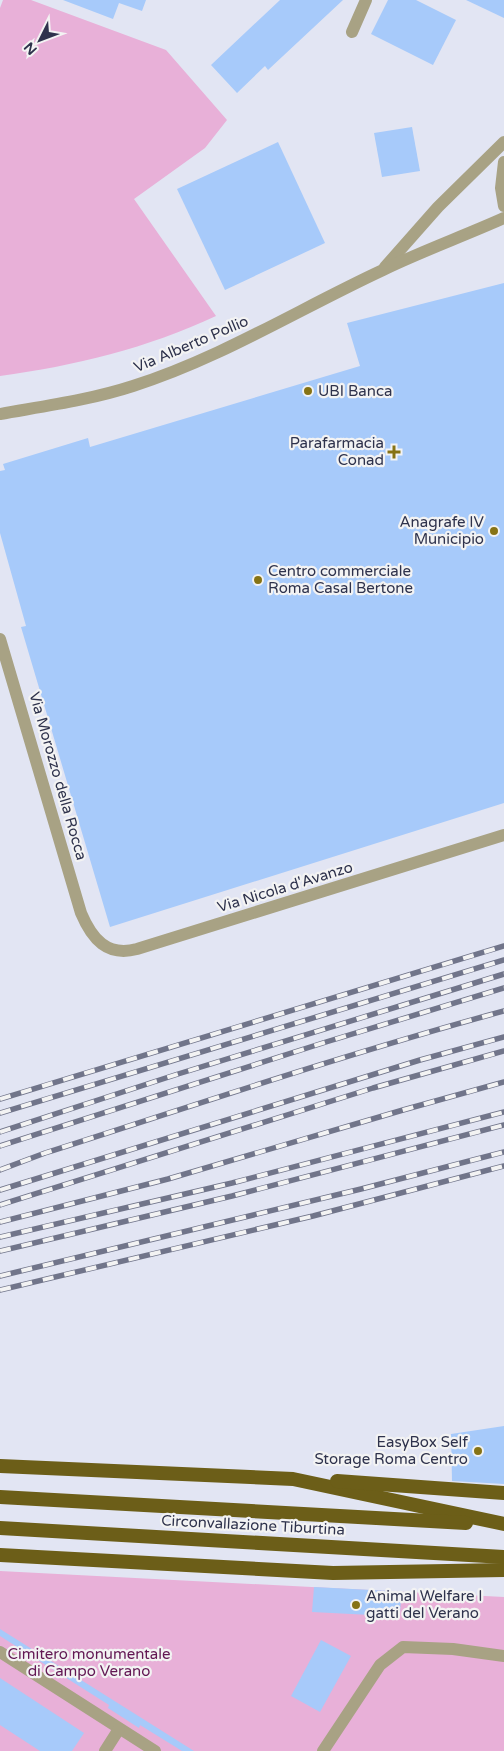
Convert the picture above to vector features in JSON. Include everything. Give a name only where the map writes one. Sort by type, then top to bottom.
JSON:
[{"type":"highway","points":[[0,1466],[293,1479],[504,1493]]},
{"type":"highway","points":[[293,1479],[504,1524]]},
{"type":"highway","name":"Circonvallazione Tiburtina","points":[[0,1497],[504,1524]]},
{"type":"highway","name":"Circonvallazione Tiburtina","points":[[0,1528],[504,1556]]},
{"type":"highway","points":[[0,1555],[333,1573],[504,1570]]},
{"type":"street","points":[[352,32],[366,0]]},
{"type":"street","name":"Via Alberto Pollio","points":[[383,270],[438,207],[504,142]]},
{"type":"street","points":[[504,162],[501,188],[504,206]]},
{"type":"street","name":"Via Alberto Pollio","points":[[0,414],[82,400],[133,386],[180,370],[383,270],[504,218]]},
{"type":"street","name":"Via Morozzo della Rocca","points":[[0,639],[85,922]]},
{"type":"street","name":"Via Nicola d'Avanzo","points":[[85,922],[94,937],[108,948],[130,951],[190,934],[504,835]]},
{"type":"street","points":[[323,1751],[380,1665],[403,1647],[504,1656]]},
{"type":"street","points":[[0,1652],[154,1751]]},
{"type":"street","points":[[105,1751],[119,1729]]},
{"type":"green space","points":[[3,0],[31,0],[166,50],[227,120],[205,148],[134,199],[216,316],[164,337],[110,354],[55,367],[0,376],[0,8]]},
{"type":"green space","name":"Cimitero monumentale di Campo Verano","points":[[0,1571],[504,1597],[504,1751],[0,1751]]},
{"type":"building","points":[[63,0],[146,0],[142,11],[119,3],[113,19]]},
{"type":"building","points":[[280,0],[343,0],[268,70],[265,66],[237,93],[211,65]]},
{"type":"building","points":[[388,0],[416,0],[456,20],[433,65],[371,34]]},
{"type":"building","points":[[466,0],[504,0],[504,18]]},
{"type":"building","points":[[412,127],[420,171],[382,177],[374,133]]},
{"type":"building","points":[[278,142],[325,243],[225,290],[177,189]]},
{"type":"building","name":"Centro commerciale Roma Casal Bertone","points":[[504,283],[504,803],[110,927],[21,627],[26,626],[0,533],[0,471],[5,470],[3,464],[88,438],[90,447],[360,366],[347,323]]},
{"type":"building","name":"EasyBox Self Storage Roma Centro","points":[[504,1426],[504,1484],[452,1481],[451,1434]]},
{"type":"building","name":"Animal Welfare I gatti del Verano","points":[[314,1587],[391,1591],[391,1599],[401,1599],[400,1613],[390,1611],[390,1616],[312,1612]]},
{"type":"building","points":[[0,1629],[194,1751],[182,1751],[140,1725],[139,1728],[108,1708],[109,1705],[0,1636]]},
{"type":"building","points":[[321,1640],[351,1656],[320,1712],[291,1696]]},
{"type":"building","points":[[0,1678],[84,1733],[72,1751],[40,1751],[0,1725]]},
{"type":"railway","points":[[0,1099],[504,946]]},
{"type":"railway","points":[[0,1113],[504,960]]},
{"type":"railway","points":[[0,1132],[178,1074],[504,974]]},
{"type":"railway","points":[[0,1146],[326,1042],[504,988]]},
{"type":"railway","points":[[0,1170],[45,1153],[274,1079],[504,1011]]},
{"type":"railway","points":[[0,1190],[420,1060],[504,1037]]},
{"type":"railway","points":[[0,1205],[373,1088],[504,1051]]},
{"type":"railway","points":[[0,1222],[168,1179],[504,1082]]},
{"type":"railway","points":[[0,1237],[232,1183],[504,1112]]},
{"type":"railway","points":[[0,1251],[232,1196],[504,1125]]},
{"type":"railway","points":[[0,1276],[361,1189],[504,1152]]},
{"type":"railway","points":[[0,1290],[313,1216],[504,1166]]},
{"type":"place","name":"UBI Banca","points":[[308,391]]},
{"type":"place","name":"Parafarmacia Conad","points":[[394,452]]},
{"type":"place","name":"Anagrafe IV Municipio","points":[[494,531]]},
{"type":"place","name":"Centro commerciale Roma Casal Bertone","points":[[258,580]]},
{"type":"place","name":"EasyBox Self Storage Roma Centro","points":[[478,1451]]},
{"type":"place","name":"Animal Welfare I gatti del Verano","points":[[356,1605]]}]
